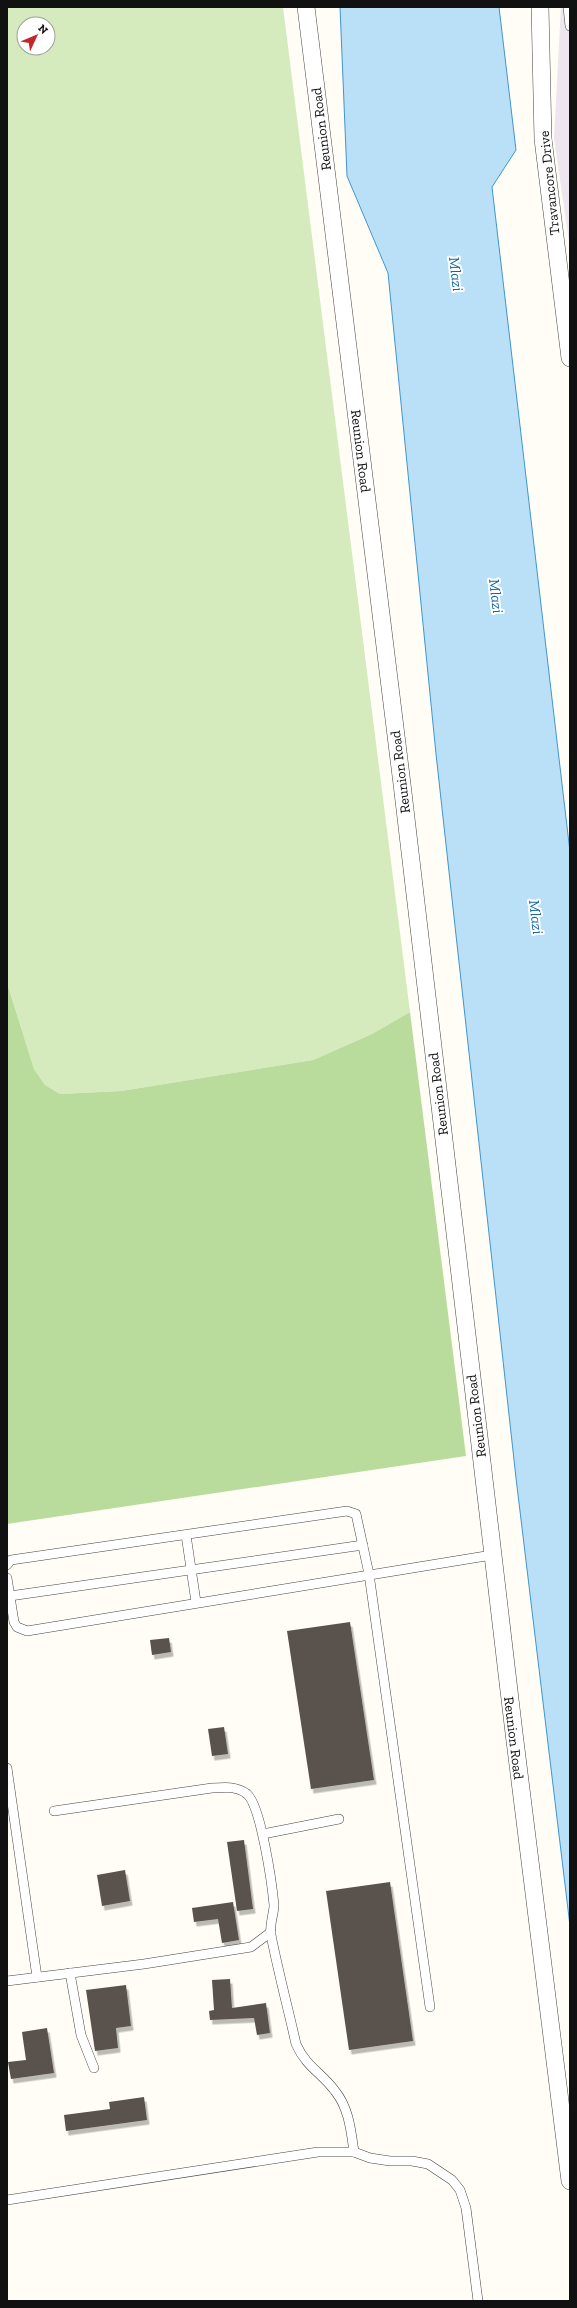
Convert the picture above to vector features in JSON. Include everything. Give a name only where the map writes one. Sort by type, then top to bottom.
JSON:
[{"type":"street","name":"Reunion Road","points":[[306,7],[402,784],[492,1555],[570,2181]]},
{"type":"street","name":"Travancore Drive","points":[[540,7],[543,139],[567,306],[570,358]]},
{"type":"lane","points":[[568,7],[570,26]]},
{"type":"lane","points":[[7,1565],[11,1560],[347,1511],[356,1514],[369,1574],[430,2007]]},
{"type":"lane","points":[[186,1535],[196,1602]]},
{"type":"lane","points":[[10,1596],[363,1544]]},
{"type":"lane","points":[[7,1578],[14,1622],[17,1627],[27,1631],[196,1602],[492,1555]]},
{"type":"lane","points":[[7,1768],[11,1819],[36,1977]]},
{"type":"lane","points":[[54,1812],[226,1787],[238,1789],[247,1794],[255,1805],[263,1834],[274,1904],[271,1932],[296,2044],[302,2058],[314,2071],[326,2080],[344,2104],[354,2152]]},
{"type":"lane","points":[[263,1834],[339,1819]]},
{"type":"lane","points":[[7,1981],[144,1964],[251,1946],[271,1932]]},
{"type":"lane","points":[[70,1973],[81,2035],[94,2068]]},
{"type":"lane","points":[[7,2200],[318,2152],[354,2152],[370,2158],[412,2160],[428,2164],[452,2180],[460,2190],[466,2208],[478,2301]]},
{"type":"shaded area","points":[[561,7],[570,7],[570,249],[554,138]]},
{"type":"green space","points":[[7,7],[283,7],[410,1012],[372,1034],[313,1060],[121,1091],[60,1094],[45,1085],[34,1069],[7,983]]},
{"type":"green space","points":[[7,983],[34,1069],[45,1085],[60,1094],[121,1091],[313,1060],[372,1034],[410,1012],[466,1456],[7,1524]]},
{"type":"water","name":"Mlazi","points":[[340,7],[499,7],[516,150],[492,187],[570,852],[570,1926],[516,1478],[436,754],[388,273],[347,176]]},
{"type":"building","points":[[350,1622],[374,1780],[311,1789],[287,1631]]},
{"type":"building","points":[[169,1638],[171,1652],[152,1655],[150,1640]]},
{"type":"building","points":[[224,1727],[228,1754],[212,1756],[208,1729]]},
{"type":"building","points":[[244,1840],[253,1909],[237,1911],[227,1842]]},
{"type":"building","points":[[125,1870],[130,1901],[102,1906],[97,1875]]},
{"type":"building","points":[[390,1882],[413,2041],[349,2050],[326,1891]]},
{"type":"building","points":[[233,1902],[239,1940],[222,1943],[218,1919],[194,1922],[192,1908]]},
{"type":"building","points":[[230,1979],[232,2008],[266,2003],[270,2033],[257,2035],[254,2018],[210,2020],[209,2011],[214,2010],[212,1980]]},
{"type":"building","points":[[126,1985],[131,2026],[116,2028],[118,2048],[95,2051],[86,1990]]},
{"type":"building","points":[[47,2028],[54,2073],[11,2079],[8,2062],[26,2060],[22,2032]]},
{"type":"building","points":[[144,2097],[147,2120],[66,2131],[64,2115],[110,2109],[109,2102]]}]
